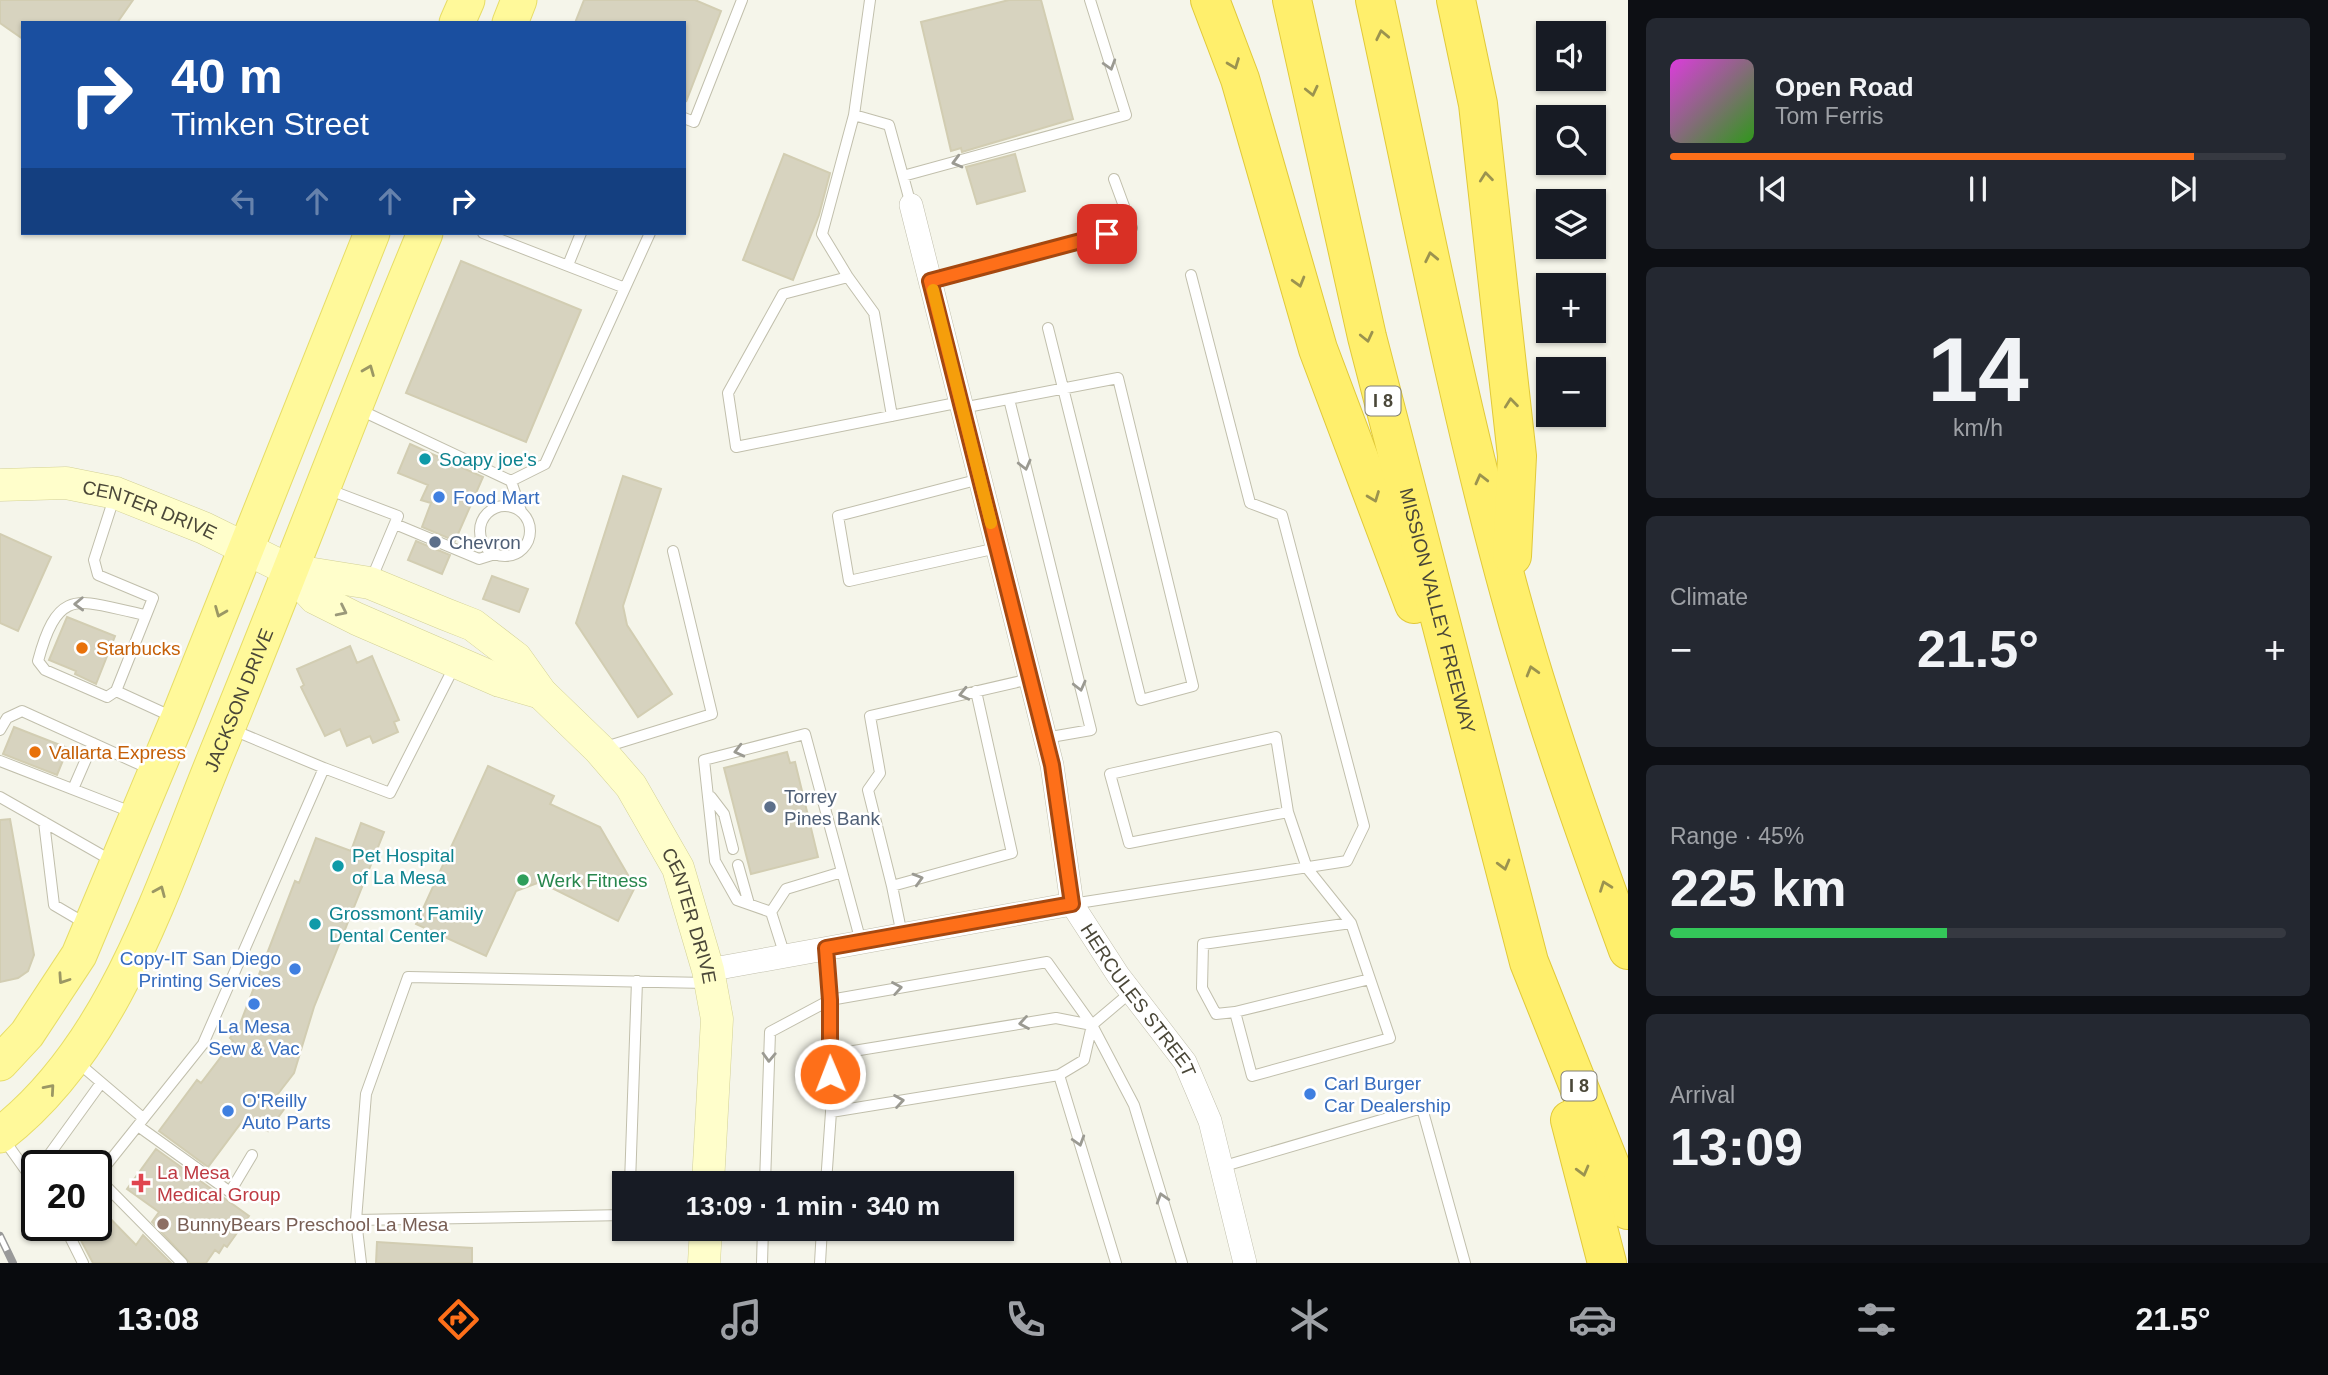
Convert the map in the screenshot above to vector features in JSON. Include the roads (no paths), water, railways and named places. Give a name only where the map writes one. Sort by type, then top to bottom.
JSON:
[{"type":"highway","points":[[1210,0],[1240,79],[1318,349],[1487,799]]},
{"type":"highway","name":"MISSION VALLEY FREEWAY","points":[[1292,0],[1367,337],[1529,962],[1628,1210]]},
{"type":"highway","points":[[1374,0],[1476,459],[1510,593],[1557,755],[1628,950]]},
{"type":"highway","points":[[1456,0],[1478,104],[1517,456],[1510,593]]},
{"type":"highway","points":[[1529,962],[1607,1263]]},
{"type":"main road","points":[[458,21],[467,0]]},
{"type":"main road","points":[[511,21],[519,0]]},
{"type":"main road","points":[[0,1063],[27,1034],[72,966],[91,927],[178,719],[371,235]]},
{"type":"main road","name":"JACKSON DRIVE","points":[[0,1135],[27,1114],[73,1059],[123,978],[227,728],[424,235]]},
{"type":"main road","name":"CENTER DRIVE","points":[[0,485],[66,483],[116,493],[204,527],[289,570],[370,583],[473,625],[516,658],[541,693],[599,749],[631,786],[678,868],[709,976],[717,1019],[709,1171]]},
{"type":"main road","name":"CENTER DRIVE","points":[[289,570],[316,598],[500,681],[541,693]]},
{"type":"main road","points":[[704,1263],[705,1241]]},
{"type":"street","name":"HERCULES STREET","points":[[911,205],[1045,738],[1072,904],[1131,992],[1185,1062],[1210,1121],[1245,1263]]},
{"type":"street","points":[[709,976],[785,956],[1072,904]]},
{"type":"lane","points":[[686,119],[694,122],[742,0]]},
{"type":"lane","points":[[870,0],[854,115],[822,233],[848,277],[874,313],[892,416]]},
{"type":"lane","points":[[903,176],[1125,115],[1090,0]]},
{"type":"lane","points":[[854,115],[889,125],[911,205]]},
{"type":"lane","points":[[930,281],[1132,228],[1114,178]]},
{"type":"lane","points":[[488,235],[625,288]]},
{"type":"lane","points":[[568,265],[580,235]]},
{"type":"lane","points":[[511,481],[545,464],[649,235]]},
{"type":"lane","points":[[1072,904],[1347,861],[1364,826],[1282,515],[1250,503],[1191,275]]},
{"type":"lane","points":[[848,277],[783,294],[728,393],[736,447],[892,416],[1009,399],[1064,389],[1118,378],[1193,686],[1141,701],[1064,389],[1048,328]]},
{"type":"lane","points":[[1009,399],[1091,730],[1045,738]]},
{"type":"lane","points":[[354,407],[511,481],[530,529],[529,539],[515,554],[495,554],[479,559],[395,524]]},
{"type":"lane","points":[[980,479],[838,516],[849,581],[997,548]]},
{"type":"lane","points":[[322,487],[398,516],[370,583]]},
{"type":"lane","points":[[116,493],[94,560],[98,575],[153,598],[116,691],[107,697],[45,670],[38,661],[54,616],[68,604],[80,602],[146,615]]},
{"type":"lane","points":[[495,554],[481,540],[482,520],[488,512],[504,505],[521,511]]},
{"type":"lane","points":[[599,749],[712,714],[673,551]]},
{"type":"lane","points":[[227,728],[390,793],[457,661]]},
{"type":"lane","points":[[902,935],[869,790],[880,773],[870,716],[1030,679]]},
{"type":"lane","points":[[116,691],[178,719]]},
{"type":"lane","points":[[892,886],[1012,853],[976,691]]},
{"type":"lane","points":[[0,730],[7,718],[22,712],[155,772]]},
{"type":"lane","points":[[771,912],[737,900],[715,861],[704,760],[805,734],[861,942]]},
{"type":"lane","points":[[1235,1012],[1252,1076],[1390,1038],[1351,923],[1307,868],[1288,812],[1276,737],[1110,774],[1129,843],[1288,812]]},
{"type":"lane","points":[[73,789],[93,743]]},
{"type":"lane","points":[[0,761],[137,814]]},
{"type":"lane","points":[[112,1158],[203,1044],[324,768]]},
{"type":"lane","points":[[709,795],[724,814],[733,849]]},
{"type":"lane","points":[[0,797],[117,864]]},
{"type":"lane","points":[[44,822],[54,905],[91,927]]},
{"type":"lane","points":[[738,865],[749,904]]},
{"type":"lane","points":[[771,912],[786,889],[842,872]]},
{"type":"lane","points":[[771,912],[785,956]]},
{"type":"lane","points":[[1351,923],[1203,944],[1202,988],[1216,1014],[1235,1012],[1370,979]]},
{"type":"lane","points":[[826,948],[830,1000],[831,1112],[827,1171]]},
{"type":"lane","points":[[765,1171],[770,1032],[830,1000],[1047,962],[1092,1025],[1134,1105],[1182,1263]]},
{"type":"lane","points":[[360,1263],[356,1220],[366,1094],[408,978],[637,981],[709,976]]},
{"type":"lane","points":[[630,1171],[637,981]]},
{"type":"lane","points":[[831,1112],[1059,1075],[1084,1060],[1092,1025],[1131,992]]},
{"type":"lane","points":[[829,1055],[1056,1018],[1092,1025]]},
{"type":"lane","points":[[73,1059],[141,1122],[230,1192],[252,1155]]},
{"type":"lane","points":[[1059,1075],[1116,1263]]},
{"type":"lane","points":[[53,1150],[101,1083]]},
{"type":"lane","points":[[1221,1167],[1422,1108],[1465,1263]]},
{"type":"lane","points":[[0,1135],[21,1161]]},
{"type":"lane","points":[[112,1192],[182,1263]]},
{"type":"lane","points":[[356,1220],[612,1215]]},
{"type":"lane","points":[[72,1241],[83,1263]]},
{"type":"lane","points":[[762,1263],[763,1241]]},
{"type":"lane","points":[[820,1263],[821,1241]]},
{"type":"railway","points":[[0,1236],[13,1263]]},
{"type":"place","name":"Soapy joe's","points":[[425,459]]},
{"type":"place","name":"Food Mart","points":[[439,497]]},
{"type":"place","name":"Chevron","points":[[435,542]]},
{"type":"place","name":"Starbucks","points":[[82,648]]},
{"type":"place","name":"Vallarta Express","points":[[35,752]]},
{"type":"place","name":"Torrey Pines Bank","points":[[770,807]]},
{"type":"place","name":"Pet Hospital of La Mesa","points":[[338,866]]},
{"type":"place","name":"Werk Fitness","points":[[523,880]]},
{"type":"place","name":"Grossmont Family Dental Center","points":[[315,924]]},
{"type":"place","name":"Copy-IT San Diego Printing Services","points":[[295,969]]},
{"type":"place","name":"La Mesa Sew & Vac","points":[[254,1004]]},
{"type":"place","name":"Carl Burger Car Dealership","points":[[1310,1094]]},
{"type":"place","name":"O'Reilly Auto Parts","points":[[228,1111]]},
{"type":"place","name":"La Mesa Medical Group","points":[[141,1183]]},
{"type":"place","name":"BunnyBears Preschool La Mesa","points":[[163,1224]]}]
